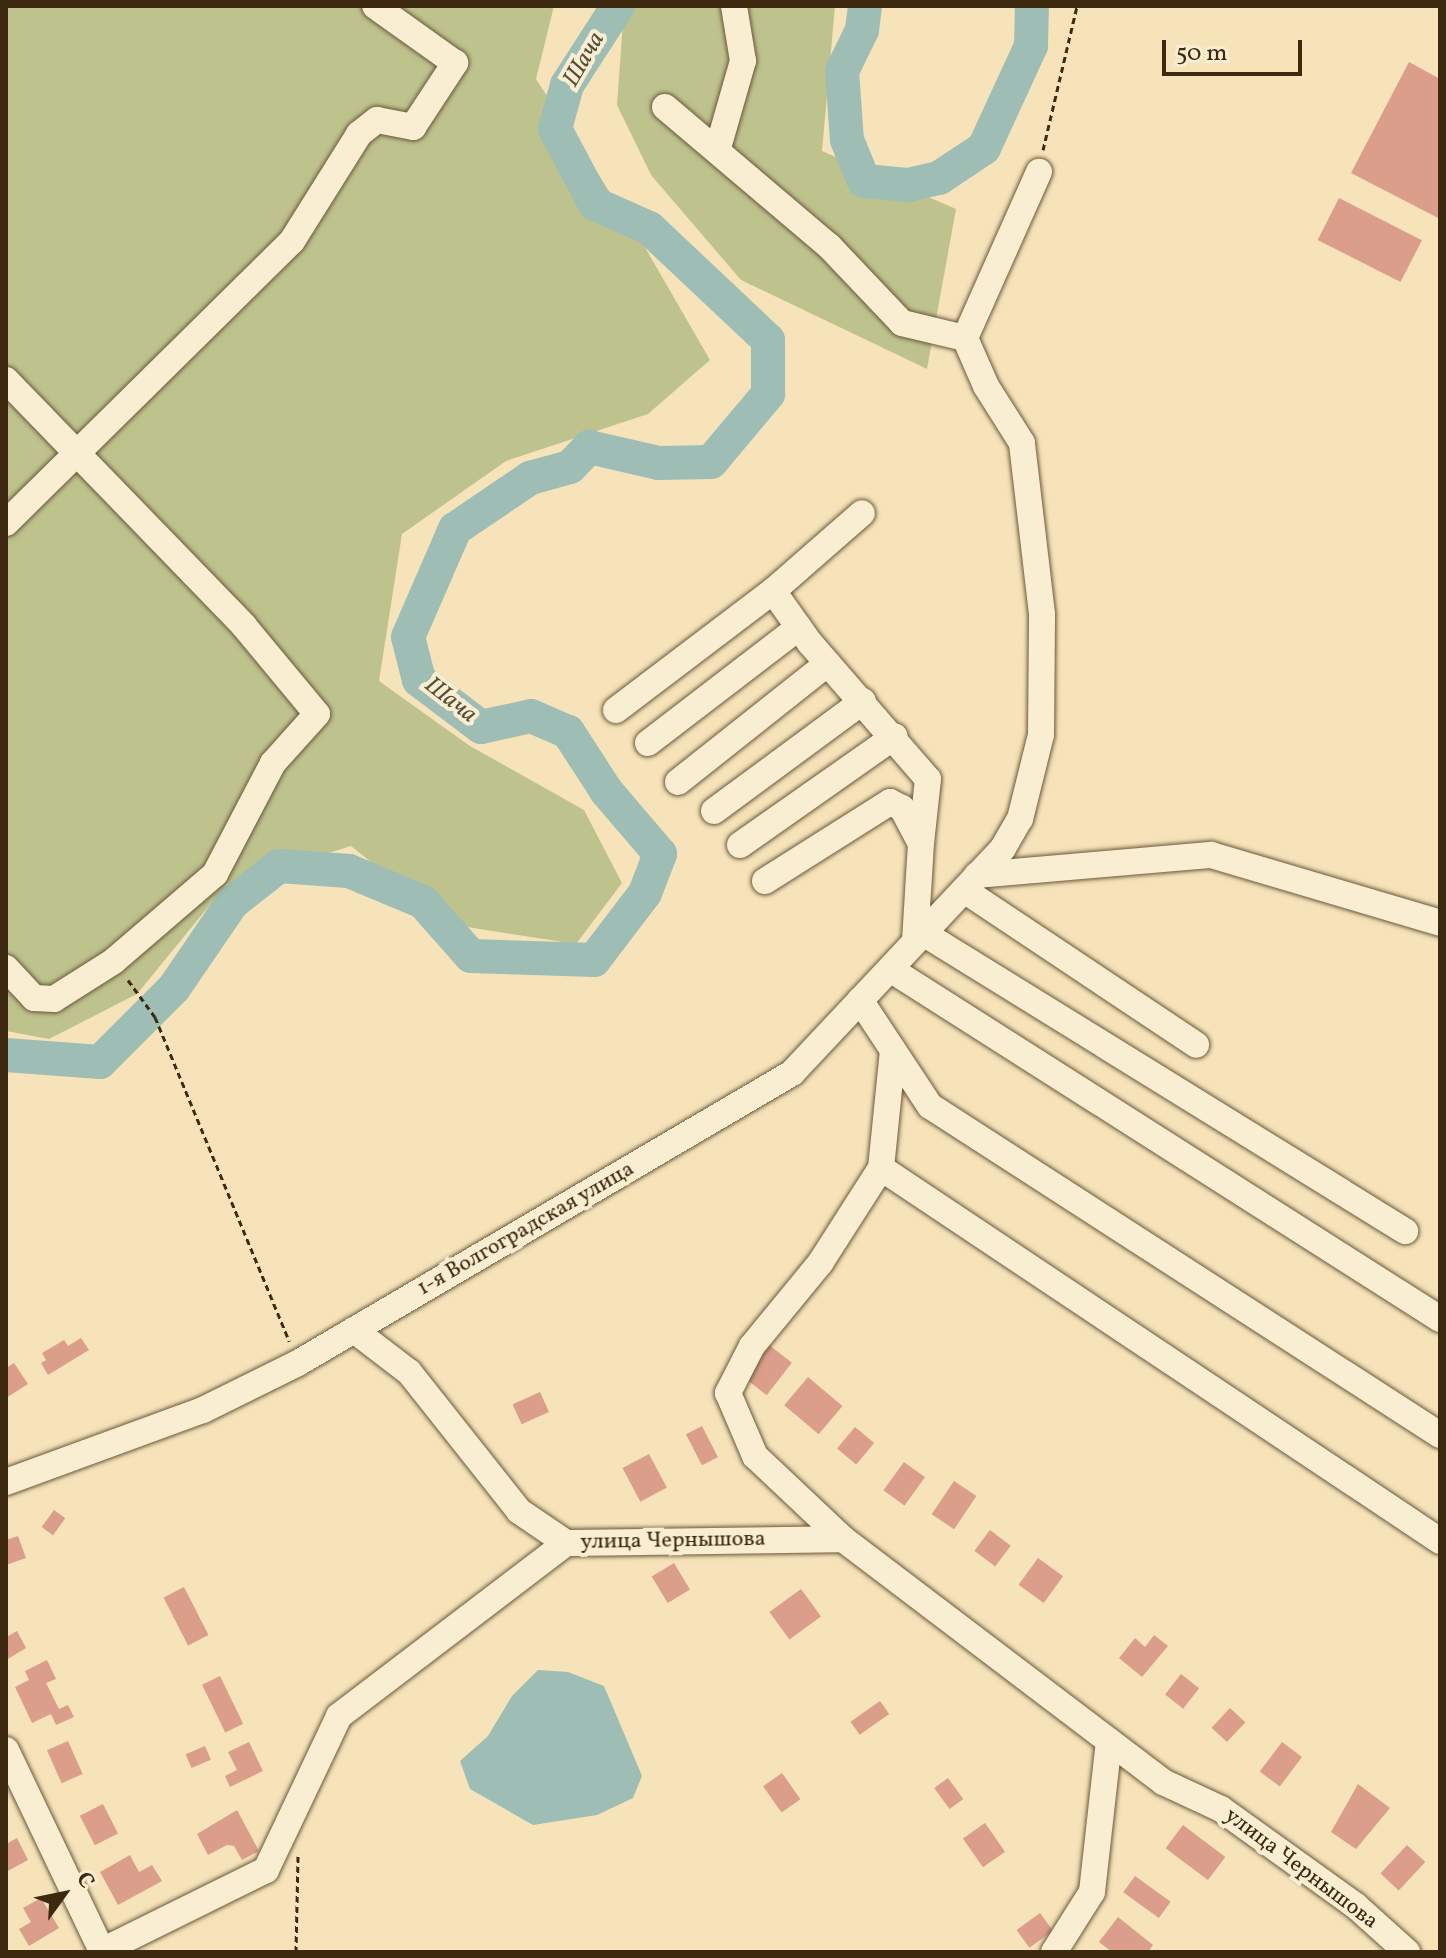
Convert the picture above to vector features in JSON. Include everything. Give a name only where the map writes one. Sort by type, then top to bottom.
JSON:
[{"type":"street","points":[[6,523],[77,458],[292,241],[359,134],[377,120],[413,127],[455,63],[375,6]]},
{"type":"street","points":[[718,148],[743,61],[734,6]]},
{"type":"street","points":[[665,107],[718,148],[829,246],[902,323],[965,338],[1039,172]]},
{"type":"street","name":"1-я Волгоградская улица","points":[[6,1482],[203,1410],[298,1363],[792,1073],[1003,848],[1020,819],[1041,735],[1042,614],[1022,443],[986,386],[965,338]]},
{"type":"street","points":[[6,380],[77,458],[244,626],[317,714],[273,763],[215,874],[114,961],[54,999],[34,998],[6,968]]},
{"type":"street","points":[[616,710],[773,591],[862,513]]},
{"type":"street","points":[[773,591],[828,663],[895,736],[928,779],[921,843],[919,937],[1405,1231]]},
{"type":"street","points":[[648,743],[799,627]]},
{"type":"street","points":[[678,782],[828,663]]},
{"type":"street","points":[[714,811],[863,701]]},
{"type":"street","points":[[740,845],[895,736]]},
{"type":"street","points":[[765,881],[890,802],[902,808],[921,843]]},
{"type":"street","points":[[971,882],[1211,855],[1440,923]]},
{"type":"street","points":[[971,882],[1196,1045]]},
{"type":"street","points":[[890,969],[1440,1319]]},
{"type":"street","points":[[860,1000],[930,1106],[1440,1435]]},
{"type":"street","points":[[893,1050],[881,1168],[1440,1541]]},
{"type":"street","name":"улица Чернышова","points":[[881,1168],[821,1262],[752,1346],[728,1393],[755,1456],[843,1539],[1163,1782],[1221,1809],[1356,1906],[1407,1952]]},
{"type":"street","name":"улица Чернышова","points":[[354,1330],[409,1372],[519,1511],[566,1543],[843,1539]]},
{"type":"street","points":[[6,1750],[101,1952],[266,1870],[300,1804],[339,1716],[566,1543]]},
{"type":"street","points":[[1054,1952],[1092,1892],[1109,1741]]},
{"type":"path","points":[[1039,172],[1077,6]]},
{"type":"path","points":[[141,1000],[155,1017],[298,1363]]},
{"type":"path","points":[[296,1952],[298,1848]]},
{"type":"green space","points":[[6,6],[554,6],[536,79],[639,237],[710,360],[648,414],[506,461],[402,534],[379,681],[470,746],[584,810],[622,883],[576,944],[448,924],[351,846],[227,884],[137,994],[49,1039],[6,1031]]},
{"type":"green space","points":[[635,6],[835,6],[822,151],[956,209],[927,369],[741,280],[651,175],[617,105],[623,21]]},
{"type":"water","points":[[538,1670],[568,1672],[604,1686],[642,1776],[633,1798],[597,1815],[533,1825],[470,1789],[460,1761],[488,1736],[512,1696]]},
{"type":"building","points":[[1409,62],[1440,79],[1440,219],[1351,173]]},
{"type":"building","points":[[1339,198],[1422,240],[1401,282],[1318,240]]},
{"type":"building","points":[[81,1338],[89,1350],[48,1375],[41,1363],[46,1360],[42,1353],[64,1340],[68,1346]]},
{"type":"building","points":[[769,1345],[792,1363],[767,1395],[744,1377]]},
{"type":"building","points":[[14,1363],[28,1384],[6,1398],[6,1368]]},
{"type":"building","points":[[808,1377],[842,1406],[819,1434],[784,1405]]},
{"type":"building","points":[[540,1392],[549,1412],[522,1424],[513,1404]]},
{"type":"building","points":[[702,1426],[718,1457],[702,1465],[686,1434]]},
{"type":"building","points":[[855,1427],[874,1443],[856,1465],[837,1448]]},
{"type":"building","points":[[649,1454],[667,1488],[640,1502],[623,1468]]},
{"type":"building","points":[[904,1462],[925,1477],[904,1506],[883,1490]]},
{"type":"building","points":[[954,1481],[976,1496],[954,1529],[932,1514]]},
{"type":"building","points":[[54,1510],[65,1518],[53,1535],[42,1527]]},
{"type":"building","points":[[990,1530],[1011,1546],[995,1566],[974,1551]]},
{"type":"building","points":[[18,1536],[26,1558],[6,1565],[6,1540]]},
{"type":"building","points":[[1038,1558],[1063,1576],[1044,1603],[1019,1585]]},
{"type":"building","points":[[674,1563],[690,1590],[668,1603],[652,1576]]},
{"type":"building","points":[[184,1587],[209,1635],[188,1646],[164,1597]]},
{"type":"building","points":[[801,1589],[821,1617],[789,1639],[769,1612]]},
{"type":"building","points":[[17,1631],[26,1648],[6,1660],[6,1637]]},
{"type":"building","points":[[1154,1635],[1168,1646],[1142,1677],[1119,1658],[1135,1638],[1145,1647]]},
{"type":"building","points":[[47,1660],[56,1679],[46,1683],[59,1709],[68,1705],[74,1717],[56,1725],[51,1714],[32,1723],[15,1687],[29,1680],[25,1671]]},
{"type":"building","points":[[1181,1674],[1199,1688],[1183,1709],[1165,1694]]},
{"type":"building","points":[[220,1676],[243,1724],[225,1732],[202,1685]]},
{"type":"building","points":[[880,1701],[889,1714],[860,1735],[851,1722]]},
{"type":"building","points":[[1230,1708],[1245,1722],[1227,1742],[1212,1728]]},
{"type":"building","points":[[68,1741],[83,1774],[62,1783],[47,1750]]},
{"type":"building","points":[[249,1742],[263,1771],[230,1787],[225,1776],[237,1770],[228,1752]]},
{"type":"building","points":[[1282,1742],[1302,1757],[1280,1787],[1260,1772]]},
{"type":"building","points":[[205,1746],[211,1760],[192,1768],[186,1754]]},
{"type":"building","points":[[782,1773],[800,1799],[782,1812],[763,1786]]},
{"type":"building","points":[[948,1778],[963,1799],[950,1809],[934,1788]]},
{"type":"building","points":[[1358,1784],[1390,1808],[1356,1849],[1331,1832]]},
{"type":"building","points":[[103,1804],[118,1833],[95,1845],[80,1816]]},
{"type":"building","points":[[237,1810],[259,1851],[242,1860],[234,1846],[227,1845],[208,1855],[197,1834]]},
{"type":"building","points":[[985,1823],[1005,1852],[983,1867],[963,1838]]},
{"type":"building","points":[[1183,1825],[1225,1857],[1208,1880],[1166,1848]]},
{"type":"building","points":[[6,1838],[8,1843],[17,1838],[28,1860],[6,1872]]},
{"type":"building","points":[[1407,1845],[1425,1862],[1399,1891],[1380,1874]]},
{"type":"building","points":[[130,1855],[139,1872],[152,1865],[162,1881],[118,1905],[100,1872]]},
{"type":"building","points":[[1135,1876],[1171,1902],[1159,1918],[1123,1892]]},
{"type":"building","points":[[41,1898],[59,1928],[29,1946],[19,1929],[31,1922],[23,1908]]},
{"type":"building","points":[[1040,1913],[1053,1931],[1029,1948],[1017,1930]]},
{"type":"building","points":[[1118,1917],[1153,1945],[1148,1952],[1112,1952],[1099,1942]]},
{"type":"waterway","name":"Шача","points":[[6,1055],[100,1062],[174,988],[232,903],[279,866],[349,871],[423,902],[471,956],[594,960],[645,893],[660,854],[607,792],[568,732],[531,716],[481,727],[419,680],[408,637],[455,529],[530,478],[570,467],[589,447],[659,463],[711,462],[768,394],[768,340],[649,228],[595,204],[555,129],[567,85],[618,6]]},
{"type":"waterway","name":"Шача","points":[[865,6],[862,30],[842,71],[847,140],[864,181],[908,185],[939,178],[984,148],[1031,46],[1032,6]]}]
